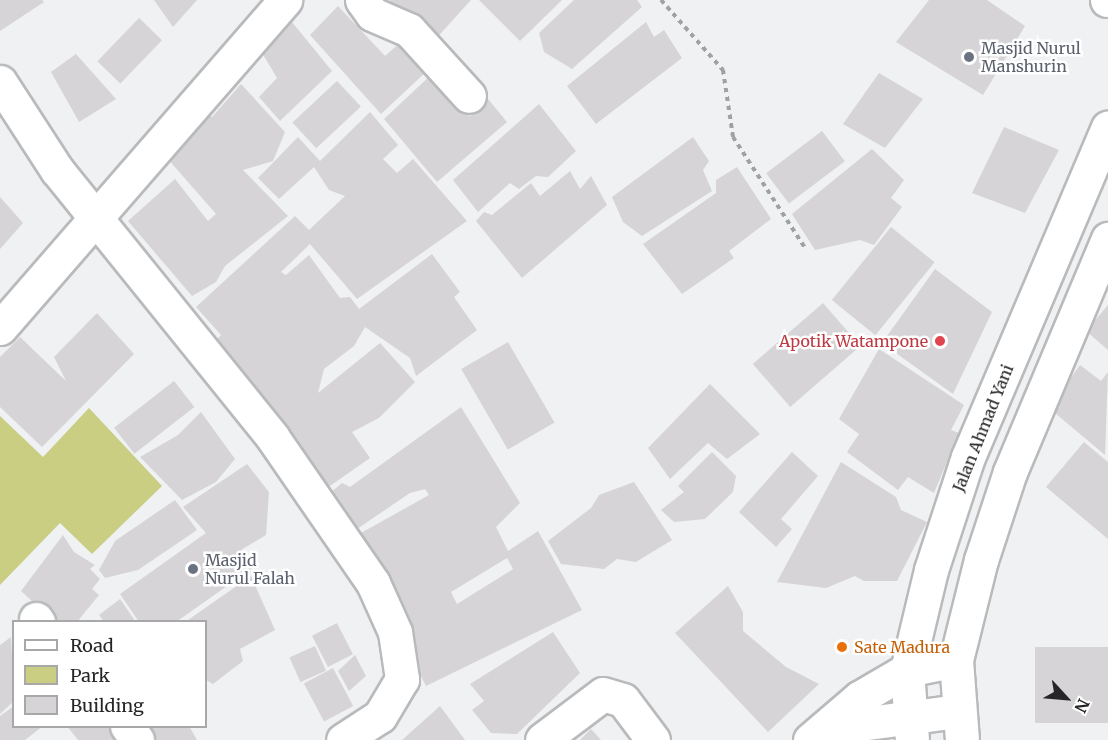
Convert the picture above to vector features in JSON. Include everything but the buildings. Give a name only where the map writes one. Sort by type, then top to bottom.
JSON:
[{"type":"main road","points":[[0,328],[96,213],[285,0]]},
{"type":"main road","points":[[362,0],[372,14],[409,30],[469,96]]},
{"type":"main road","points":[[0,82],[57,170],[96,213],[273,438],[373,583],[395,632],[402,679],[380,717],[343,740]]},
{"type":"main road","name":"Jalan Ahmad Yani","points":[[910,731],[907,670],[968,457],[1108,127]]},
{"type":"main road","points":[[817,735],[910,731],[960,725],[956,660],[1010,472],[1108,238]]},
{"type":"main road","points":[[817,735],[859,698],[907,670],[956,660]]},
{"type":"main road","points":[[542,740],[603,694],[623,700],[654,740]]},
{"type":"path","points":[[662,0],[723,70],[733,137],[805,248]]},
{"type":"green space","points":[[89,408],[162,486],[92,554],[60,523],[0,585],[0,416],[43,457]]},
{"type":"place","name":"Masjid Nurul Manshurin","points":[[969,57]]},
{"type":"place","name":"Apotik Watampone","points":[[940,341]]},
{"type":"place","name":"Masjid Nurul Falah","points":[[193,569]]},
{"type":"place","name":"Sate Madura","points":[[842,647]]}]
